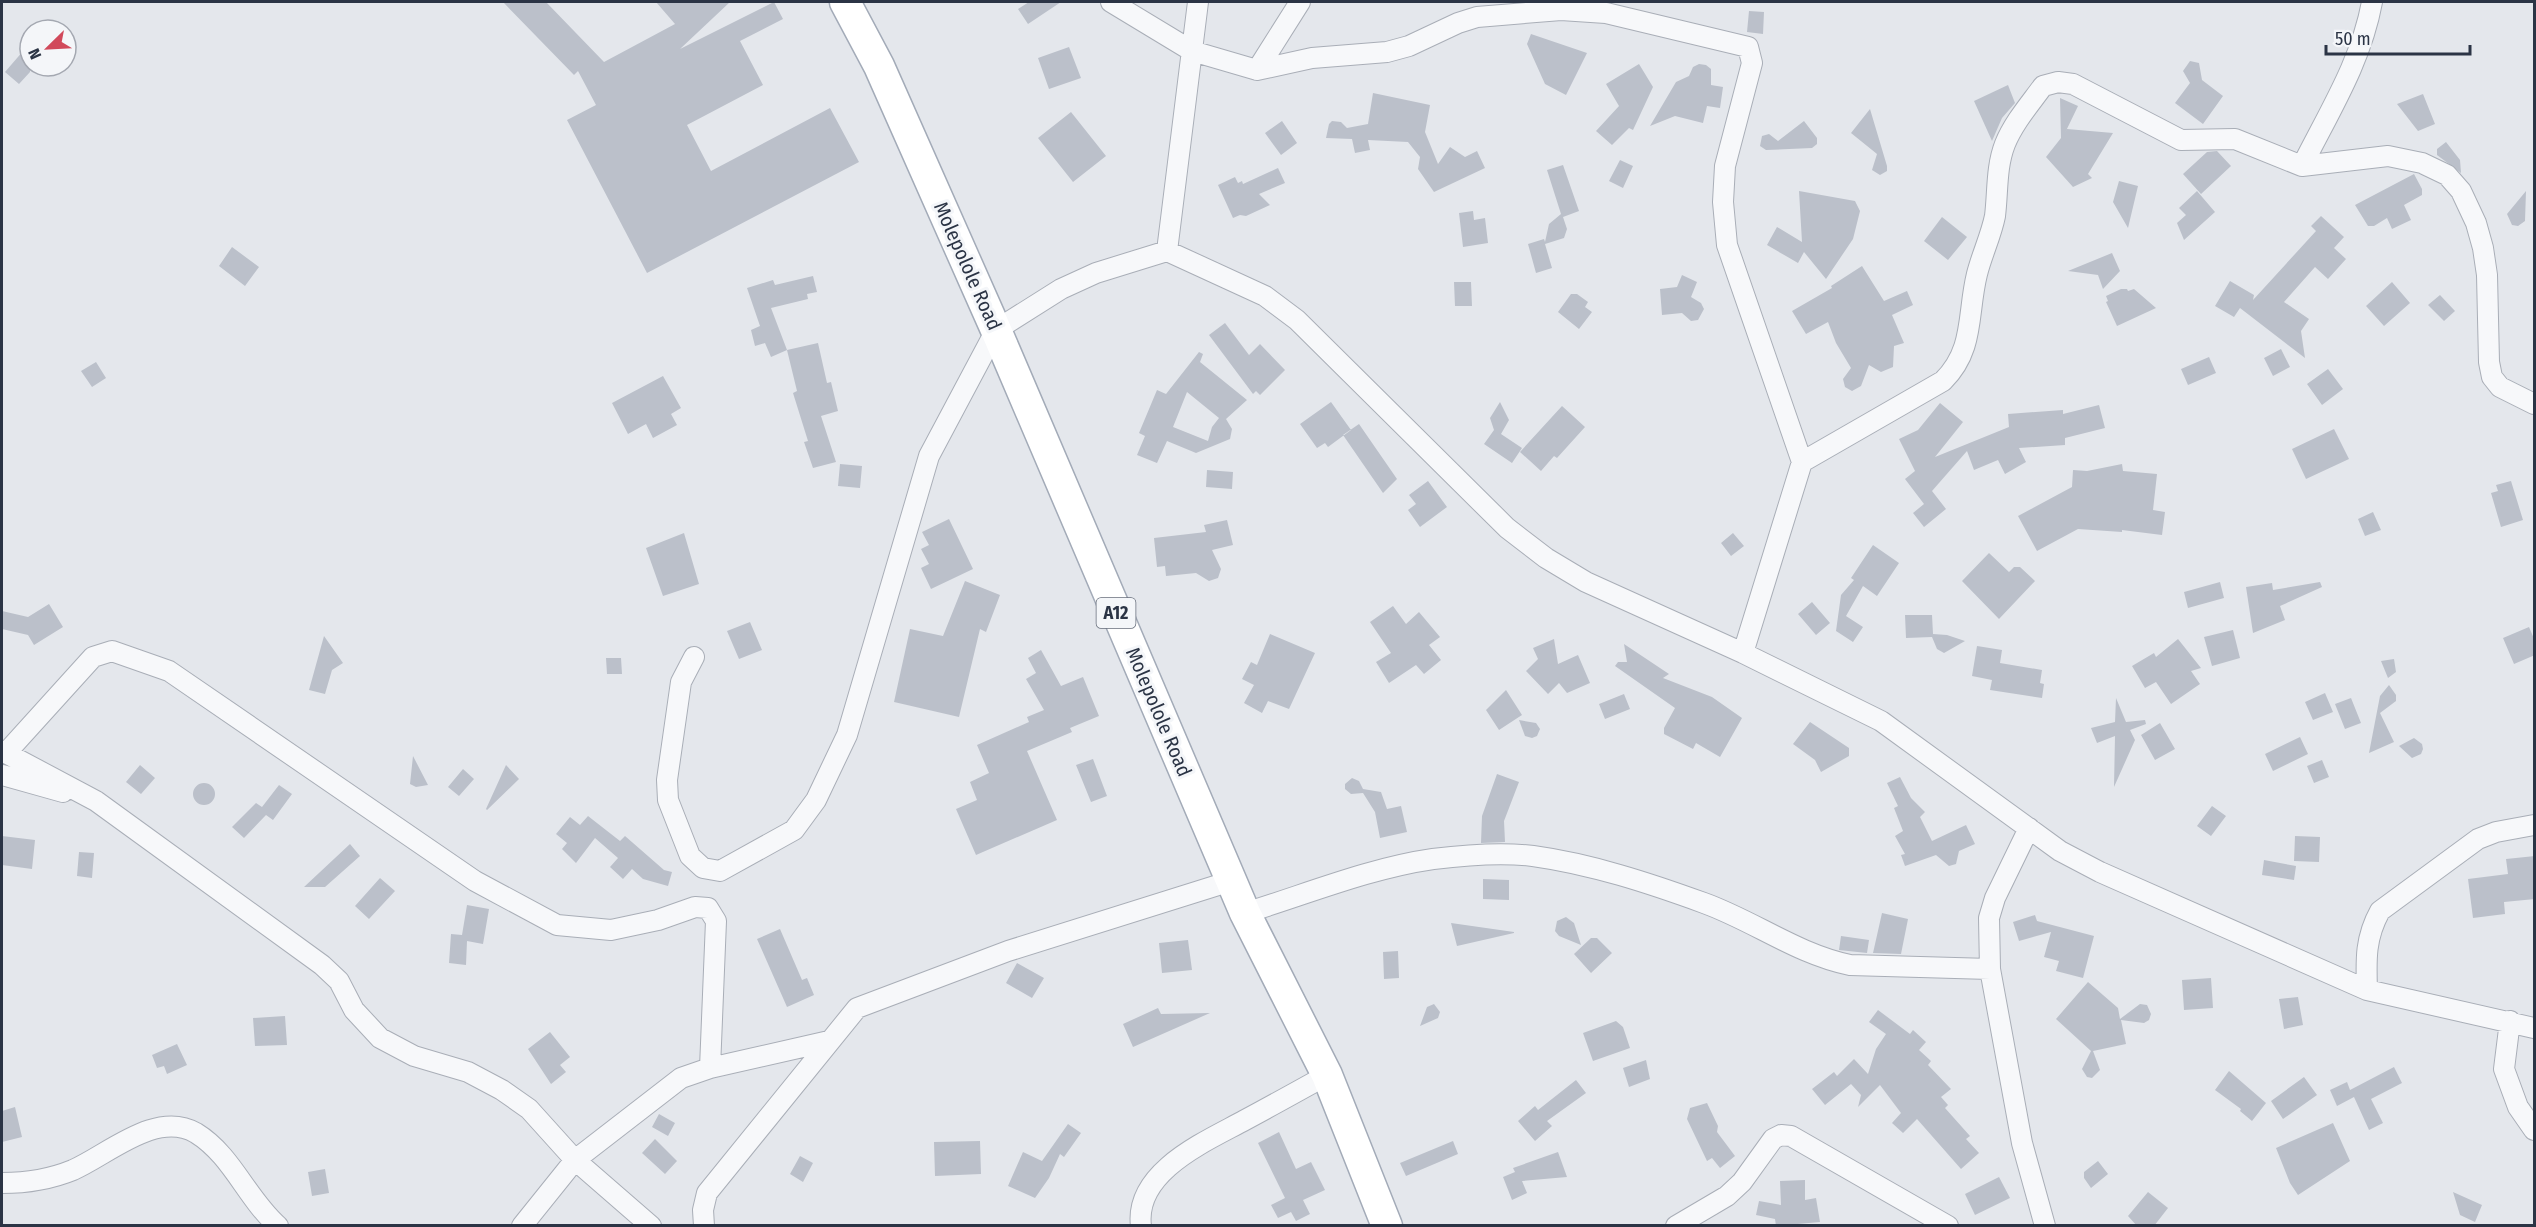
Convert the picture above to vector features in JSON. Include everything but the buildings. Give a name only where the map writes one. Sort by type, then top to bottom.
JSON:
[{"type":"main road","name":"Molepolole Road","points":[[844,2],[879,66],[996,330],[1245,913],[1327,1075],[1387,1226]]},
{"type":"street","points":[[1111,2],[1192,51],[1257,70],[1312,58],[1387,52],[1408,46],[1458,23],[1478,17],[1561,10],[1606,13],[1748,47],[1752,63],[1725,166],[1723,202],[1727,245],[1802,462],[1743,653]]},
{"type":"street","points":[[1167,251],[1198,2]]},
{"type":"street","points":[[1257,70],[1300,2]]},
{"type":"street","points":[[2302,166],[2350,75],[2366,32],[2372,2]]},
{"type":"street","points":[[1802,462],[1943,381],[1957,367],[1968,339],[1974,288],[1982,254],[1993,228],[1998,169],[2006,143],[2043,86],[2058,82],[2073,84],[2181,140],[2235,139],[2302,166],[2388,156],[2422,163],[2447,175],[2461,191],[2476,222],[2482,248],[2487,275],[2489,362],[2492,377],[2500,387],[2535,404]]},
{"type":"street","points":[[694,657],[681,682],[667,780],[668,800],[690,856],[703,868],[720,871],[794,830],[816,800],[847,735],[929,456],[996,330],[1061,289],[1096,273],[1167,251],[1265,296],[1297,320],[1507,528],[1546,558],[1586,582],[1743,653],[1881,721],[2060,851],[2100,872],[2367,990],[2535,1028]]},
{"type":"street","points":[[651,1226],[575,1160],[529,1109],[502,1090],[468,1072],[414,1056],[380,1038],[354,1010],[339,981],[322,965],[96,801],[4,752],[93,657],[112,651],[169,671],[476,881],[557,925],[611,930],[658,920],[695,907],[708,908],[716,921],[710,1068]]},
{"type":"street","points":[[2,776],[96,801]]},
{"type":"street","points":[[2367,990],[2366,945],[2371,927],[2380,911],[2478,839],[2496,832],[2535,825]]},
{"type":"street","points":[[2029,828],[1995,898],[1989,918],[1990,969],[2022,1143],[2045,1226]]},
{"type":"street","points":[[1245,913],[1386,870],[1433,859],[1503,855],[1533,856],[1646,882],[1712,906],[1829,961],[1850,965],[1990,969]]},
{"type":"street","points":[[704,1226],[703,1210],[706,1193],[857,1008],[1008,951],[1231,881]]},
{"type":"street","points":[[2511,1021],[2504,1069],[2518,1107],[2535,1130]]},
{"type":"street","points":[[522,1226],[575,1160],[681,1078],[710,1068],[829,1041]]},
{"type":"street","points":[[1141,1226],[1140,1217],[1146,1195],[1157,1177],[1200,1142],[1327,1075]]},
{"type":"street","points":[[2,1183],[25,1183],[72,1170],[140,1134],[170,1125],[195,1132],[217,1150],[278,1226]]},
{"type":"street","points":[[1676,1226],[1727,1196],[1742,1182],[1773,1139],[1781,1135],[1791,1136],[1948,1226]]}]
